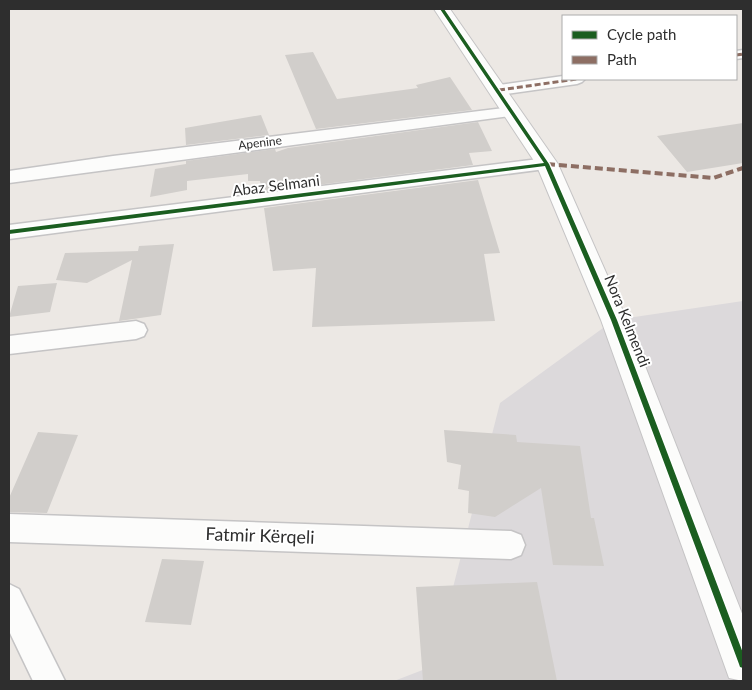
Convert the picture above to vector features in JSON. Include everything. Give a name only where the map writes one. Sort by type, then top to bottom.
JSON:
[{"type":"street","name":"Nora Kelmendi","points":[[442,9],[546,164],[614,320],[743,664]]},
{"type":"street","name":"Apenine","points":[[9,177],[505,101],[574,80]]},
{"type":"street","name":"Abaz Selmani","points":[[9,232],[546,164]]},
{"type":"street","points":[[9,345],[136,330]]},
{"type":"street","name":"Fatmir Kërqeli","points":[[9,528],[511,545]]},
{"type":"street","points":[[9,598],[49,681]]},
{"type":"shaded area","points":[[743,301],[743,681],[394,681],[433,666],[500,403],[614,320]]},
{"type":"building","points":[[313,52],[337,99],[418,88],[416,85],[450,77],[472,110],[316,129],[285,55]]},
{"type":"building","points":[[261,115],[269,135],[186,145],[185,128]]},
{"type":"building","points":[[478,122],[492,151],[469,153],[473,165],[262,192],[260,181],[248,181],[248,174],[187,181],[187,190],[150,197],[155,169],[186,164],[186,161],[275,149],[276,152],[288,148]]},
{"type":"building","points":[[743,123],[743,163],[687,172],[657,136]]},
{"type":"building","points":[[478,180],[500,253],[484,254],[495,321],[312,327],[316,268],[273,271],[264,208]]},
{"type":"building","points":[[174,244],[161,315],[119,321],[132,260],[87,283],[56,280],[65,253],[138,251],[139,246]]},
{"type":"building","points":[[57,283],[50,312],[9,317],[18,286]]},
{"type":"building","points":[[444,430],[516,435],[517,442],[580,446],[591,518],[594,518],[604,566],[553,565],[541,488],[495,517],[468,513],[469,491],[458,489],[461,465],[447,462]]},
{"type":"building","points":[[38,432],[78,435],[47,513],[9,512],[9,498]]},
{"type":"building","points":[[162,559],[204,561],[191,625],[145,622]]},
{"type":"building","points":[[537,582],[557,681],[423,681],[416,587]]},
{"type":"marked path","points":[[737,55],[743,54]]},
{"type":"marked path","points":[[499,90],[570,80]]},
{"type":"marked path","points":[[547,164],[713,178],[743,168]]},
{"type":"cycle path","points":[[442,9],[547,164],[614,320],[743,664]]},
{"type":"cycle path","points":[[9,232],[547,164]]}]
